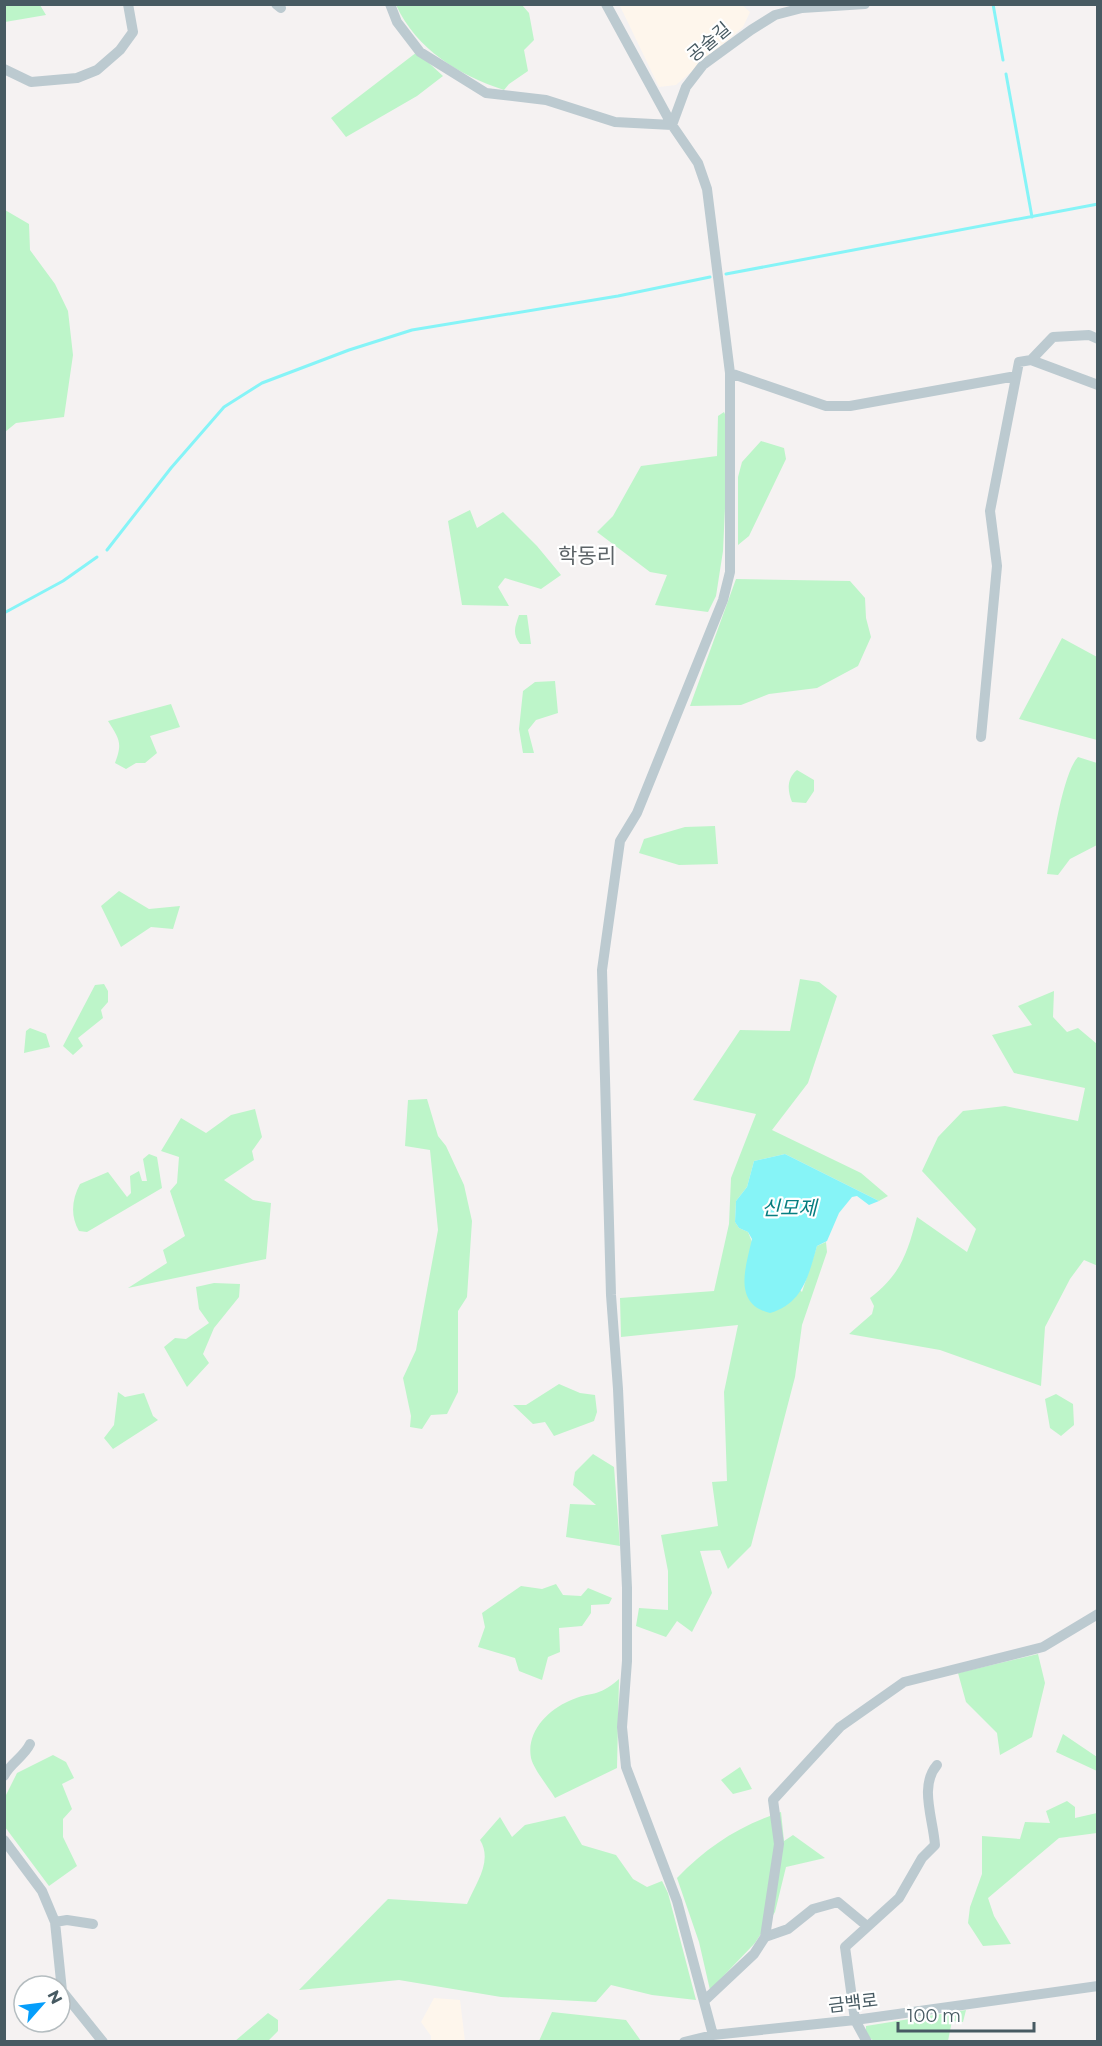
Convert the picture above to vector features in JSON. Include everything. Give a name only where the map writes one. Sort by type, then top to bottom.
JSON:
[{"type":"street","points":[[4,69],[31,82],[77,78],[97,69],[120,50],[133,32],[128,4]]},
{"type":"street","points":[[390,4],[397,22],[420,52],[486,93],[546,100],[615,122],[672,125]]},
{"type":"street","points":[[606,4],[672,125],[698,164],[707,189],[730,374],[730,572],[723,600],[637,813],[620,841],[602,970],[611,1295],[618,1389],[627,1588],[627,1661],[622,1727],[626,1767],[676,1901],[713,2035]]},
{"type":"street","name":"공술길","points":[[672,125],[686,87],[703,65],[767,20],[802,8],[865,4]]},
{"type":"street","points":[[1031,360],[1053,337],[1089,335],[1098,339]]},
{"type":"street","points":[[981,737],[997,566],[990,511],[1019,362],[1031,360],[1098,385]]},
{"type":"street","points":[[730,374],[826,406],[850,406],[1017,376]]},
{"type":"street","points":[[704,2001],[754,1954],[765,1937],[779,1844],[773,1800],[840,1727],[904,1682],[1043,1647],[1098,1614]]},
{"type":"street","points":[[4,1776],[8,1769],[26,1753],[30,1744]]},
{"type":"street","points":[[867,2042],[855,2020],[845,1947],[899,1898],[922,1858],[935,1845],[934,1820],[927,1788],[929,1775],[937,1765]]},
{"type":"street","points":[[4,1840],[42,1891],[55,1922],[62,1991],[103,2042]]},
{"type":"street","points":[[765,1937],[788,1929],[813,1909],[838,1902],[867,1926]]},
{"type":"street","points":[[55,1922],[67,1920],[93,1924]]},
{"type":"street","name":"금백로","points":[[684,2042],[713,2035],[737,2037],[1098,1986]]},
{"type":"shaded area","points":[[619,4],[742,5],[750,12],[743,27],[676,85],[659,87]]},
{"type":"shaded area","points":[[434,1998],[460,2000],[465,2041],[431,2041],[431,2036],[421,2022]]},
{"type":"green space","points":[[5,4],[40,5],[46,15],[5,22]]},
{"type":"green space","points":[[396,5],[522,5],[529,13],[534,40],[524,50],[528,71],[504,90],[471,77],[441,59],[428,48],[415,35]]},
{"type":"green space","points":[[417,52],[443,76],[417,96],[346,137],[331,118]]},
{"type":"green space","points":[[5,210],[29,224],[30,250],[55,284],[68,311],[73,355],[64,417],[16,423],[5,432]]},
{"type":"green space","points":[[724,412],[729,423],[723,551],[716,596],[708,612],[655,605],[667,575],[650,572],[597,532],[613,516],[641,466],[717,456],[718,416]]},
{"type":"green space","points":[[761,441],[784,448],[786,459],[749,536],[738,545],[738,477],[742,462]]},
{"type":"green space","points":[[470,510],[477,528],[503,512],[537,546],[561,575],[541,589],[505,578],[498,587],[509,606],[462,605],[448,521]]},
{"type":"green space","points":[[736,579],[850,581],[865,598],[866,618],[871,637],[858,666],[817,688],[769,694],[741,705],[690,706]]},
{"type":"green space","points":[[519,615],[527,615],[531,644],[520,644],[516,637],[515,627]]},
{"type":"green space","points":[[1062,638],[1097,657],[1097,740],[1019,719]]},
{"type":"green space","points":[[555,681],[558,713],[536,720],[528,730],[534,753],[523,753],[519,729],[523,691],[535,682]]},
{"type":"green space","points":[[171,704],[180,727],[150,736],[157,753],[145,763],[136,763],[126,769],[115,763],[119,741],[108,721]]},
{"type":"green space","points":[[1078,757],[1097,763],[1097,845],[1070,859],[1058,875],[1047,874],[1062,795],[1072,766]]},
{"type":"green space","points":[[797,770],[814,780],[814,791],[806,803],[792,802],[790,798],[790,780]]},
{"type":"green space","points":[[715,826],[718,864],[679,865],[639,853],[644,839],[685,827]]},
{"type":"green space","points":[[119,891],[149,909],[180,906],[173,929],[151,927],[121,947],[101,906]]},
{"type":"green space","points":[[800,979],[819,982],[837,996],[808,1083],[772,1130],[861,1173],[888,1196],[879,1201],[785,1154],[754,1161],[747,1187],[736,1201],[735,1222],[739,1228],[748,1232],[752,1242],[802,1292],[817,1246],[826,1242],[827,1252],[802,1325],[795,1377],[751,1546],[728,1569],[720,1550],[700,1551],[712,1593],[692,1632],[677,1621],[666,1637],[636,1626],[639,1608],[668,1610],[668,1571],[661,1535],[718,1526],[712,1482],[727,1481],[724,1392],[738,1325],[621,1337],[620,1298],[714,1291],[729,1224],[731,1178],[756,1114],[693,1100],[740,1030],[790,1031]]},
{"type":"green space","points":[[104,984],[108,991],[108,1002],[101,1010],[103,1018],[78,1038],[83,1046],[73,1055],[63,1046],[95,985]]},
{"type":"green space","points":[[1054,991],[1053,1017],[1067,1032],[1078,1028],[1097,1044],[1098,1266],[1084,1260],[1070,1279],[1045,1327],[1041,1386],[940,1350],[849,1334],[872,1314],[874,1306],[870,1298],[896,1272],[906,1253],[917,1217],[967,1252],[976,1229],[922,1171],[938,1137],[963,1111],[1005,1106],[1078,1121],[1085,1088],[1014,1073],[992,1035],[1032,1025],[1018,1006]]},
{"type":"green space","points":[[30,1028],[46,1034],[50,1047],[24,1053],[26,1031]]},
{"type":"green space","points":[[427,1099],[438,1136],[446,1146],[464,1185],[472,1221],[467,1297],[458,1311],[458,1392],[447,1414],[431,1415],[422,1429],[410,1427],[411,1416],[403,1378],[416,1350],[438,1230],[430,1150],[405,1146],[408,1100]]},
{"type":"green space","points":[[255,1109],[262,1137],[252,1151],[254,1160],[224,1180],[253,1200],[271,1203],[266,1259],[128,1288],[167,1263],[163,1250],[185,1236],[170,1191],[177,1183],[179,1157],[161,1151],[181,1118],[206,1133],[231,1115]]},
{"type":"green space","points":[[149,1154],[157,1157],[162,1188],[87,1232],[79,1231],[74,1219],[73,1207],[80,1184],[108,1172],[127,1197],[131,1193],[130,1176],[139,1171],[142,1181],[147,1181],[143,1159]]},
{"type":"green space","points":[[214,1283],[240,1284],[239,1297],[214,1328],[203,1354],[209,1363],[187,1387],[164,1347],[175,1338],[186,1339],[209,1323],[199,1309],[196,1287]]},
{"type":"green space","points":[[559,1384],[580,1393],[595,1395],[597,1412],[594,1421],[554,1436],[545,1422],[533,1424],[513,1405],[526,1405]]},
{"type":"green space","points":[[118,1392],[125,1397],[144,1393],[153,1416],[158,1420],[113,1449],[104,1438],[114,1425]]},
{"type":"green space","points":[[1056,1394],[1073,1404],[1074,1425],[1061,1436],[1050,1428],[1045,1399]]},
{"type":"green space","points":[[593,1454],[614,1467],[620,1546],[566,1537],[570,1504],[596,1505],[573,1485],[575,1472]]},
{"type":"green space","points":[[556,1584],[563,1595],[581,1596],[588,1588],[612,1598],[609,1604],[591,1605],[591,1613],[582,1626],[559,1628],[560,1652],[548,1657],[542,1680],[519,1671],[515,1658],[478,1647],[485,1627],[482,1613],[521,1586],[542,1589]]},
{"type":"green space","points":[[1038,1654],[1045,1683],[1032,1737],[1000,1755],[997,1733],[966,1702],[958,1673]]},
{"type":"green space","points":[[619,1679],[617,1768],[555,1798],[531,1758],[530,1748],[535,1731],[546,1716],[561,1705],[599,1692]]},
{"type":"green space","points":[[1063,1734],[1097,1757],[1097,1771],[1056,1752]]},
{"type":"green space","points":[[53,1755],[66,1762],[74,1778],[62,1784],[72,1809],[63,1819],[63,1837],[77,1866],[49,1886],[5,1827],[4,1799],[17,1773]]},
{"type":"green space","points":[[740,1767],[752,1789],[733,1794],[721,1780]]},
{"type":"green space","points":[[1067,1801],[1075,1807],[1075,1818],[1097,1813],[1097,1833],[1059,1838],[988,1898],[994,1916],[1011,1944],[983,1946],[968,1923],[970,1907],[982,1874],[982,1836],[1020,1839],[1025,1822],[1050,1823],[1046,1811]]},
{"type":"green space","points":[[781,1812],[784,1841],[793,1835],[825,1858],[786,1867],[775,1912],[755,1943],[710,1990],[699,1942],[677,1878],[700,1856],[725,1838]]},
{"type":"green space","points":[[565,1816],[582,1845],[616,1855],[633,1879],[647,1887],[662,1881],[668,1893],[696,2000],[652,1995],[611,1985],[596,2002],[501,1997],[399,1980],[299,1990],[388,1899],[467,1904],[484,1864],[484,1848],[480,1840],[500,1817],[512,1837],[525,1825]]},
{"type":"green space","points":[[966,2010],[963,2022],[952,2021],[948,2041],[874,2041],[866,2035],[866,2026]]},
{"type":"green space","points":[[552,2012],[626,2020],[641,2041],[539,2041]]},
{"type":"green space","points":[[268,2013],[278,2020],[278,2031],[268,2041],[235,2041]]},
{"type":"water","name":"신모제","points":[[785,1154],[879,1201],[869,1205],[857,1196],[852,1197],[839,1213],[827,1241],[817,1246],[803,1287],[790,1303],[770,1313],[758,1308],[750,1301],[746,1293],[745,1272],[752,1239],[748,1232],[739,1228],[735,1222],[736,1201],[747,1187],[754,1161]]},
{"type":"waterway","points":[[993,4],[1003,60]]},
{"type":"waterway","points":[[1006,74],[1032,217]]},
{"type":"waterway","points":[[726,274],[1098,204]]},
{"type":"waterway","points":[[107,550],[171,468],[224,407],[262,383],[349,350],[412,330],[618,296],[710,277]]},
{"type":"waterway","points":[[4,613],[63,581],[97,557]]},
{"type":"district","name":"학동리","points":[[587,556]]}]
